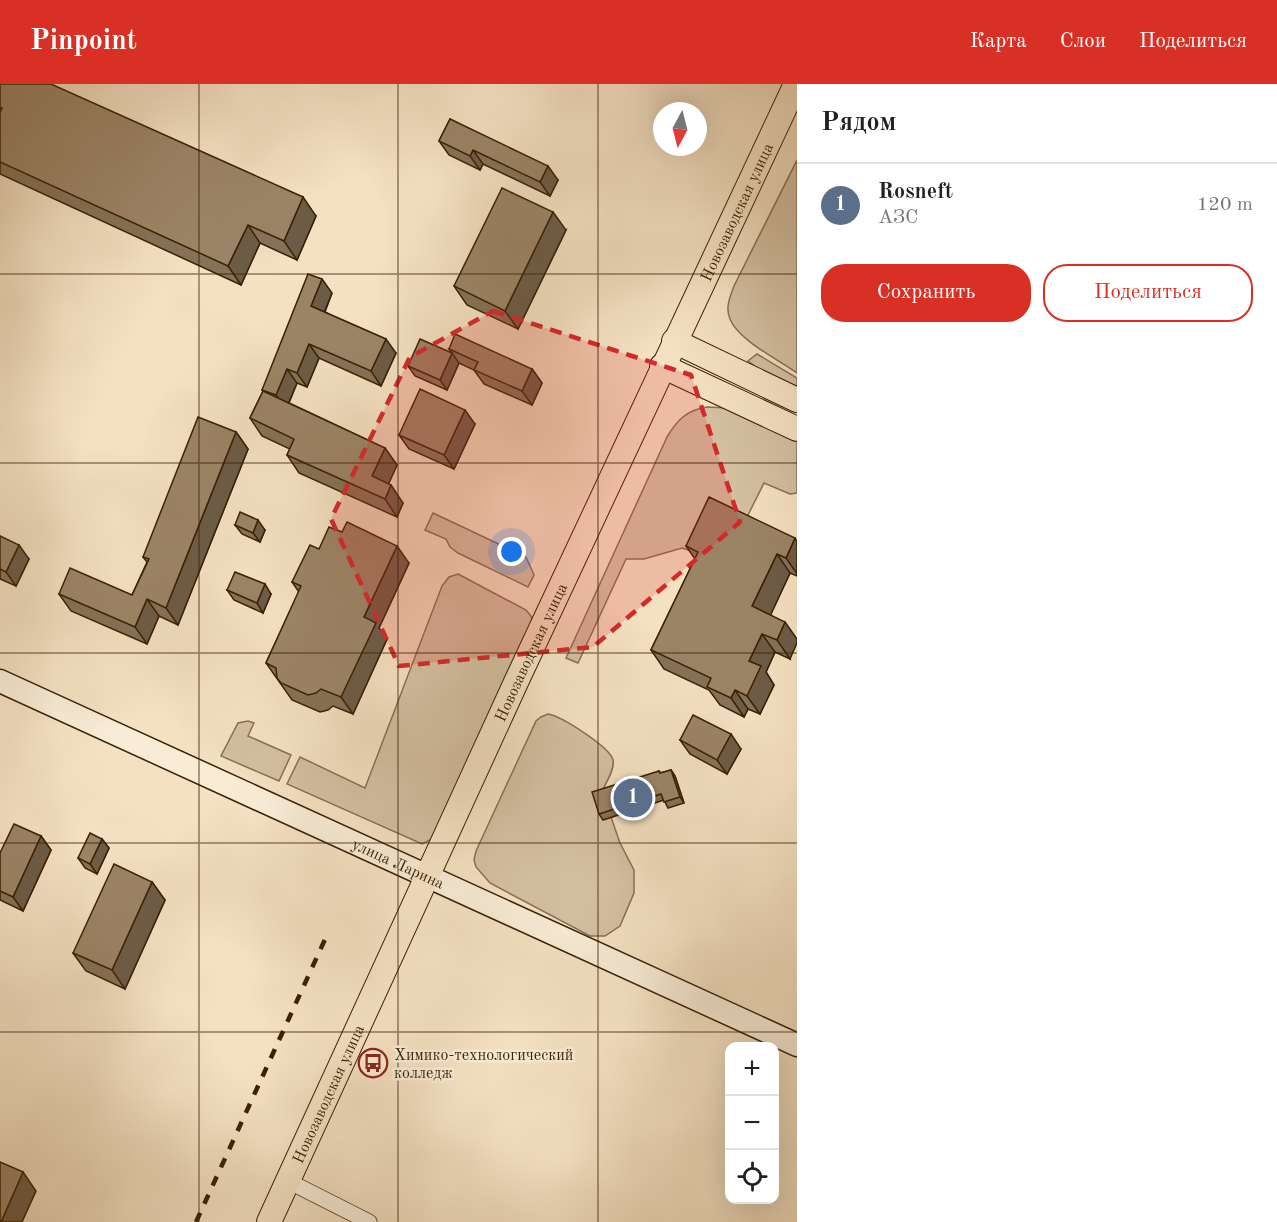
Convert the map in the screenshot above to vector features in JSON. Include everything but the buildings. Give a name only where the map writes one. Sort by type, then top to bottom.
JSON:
[{"type":"main road","name":"Новозаводская улица","points":[[269,1222],[517,680],[796,84]]},
{"type":"main road","points":[[674,342],[797,400]]},
{"type":"main road","points":[[663,366],[797,429]]},
{"type":"main road","points":[[734,400],[729,385],[732,380],[738,377],[748,377]]},
{"type":"street","name":"улица Ларина","points":[[0,681],[797,1045]]},
{"type":"street","points":[[288,1181],[369,1222]]},
{"type":"highlighted area","points":[[493,311],[691,375],[740,522],[593,647],[399,666],[331,519],[410,357]]},
{"type":"shaded area","points":[[797,160],[797,373],[741,334],[734,327],[728,311],[734,286]]},
{"type":"shaded area","points":[[757,354],[797,378],[797,393],[780,385],[748,361]]},
{"type":"shaded area","points":[[707,407],[727,408],[797,441],[797,493],[790,494],[764,483],[744,523],[694,552],[682,548],[644,559],[626,559],[578,663],[566,658],[667,437],[683,417]]},
{"type":"shaded area","points":[[433,513],[526,557],[534,575],[528,587],[458,553],[450,547],[446,539],[425,530]]},
{"type":"shaded area","points":[[458,574],[526,610],[533,623],[432,839],[422,844],[287,784],[300,757],[365,788],[442,586],[449,577]]},
{"type":"shaded area","points":[[548,714],[584,733],[610,754],[613,760],[611,772],[602,791],[620,843],[634,870],[634,893],[620,926],[605,936],[590,936],[490,883],[476,867],[474,860],[476,851],[536,721]]},
{"type":"shaded area","points":[[248,721],[254,723],[248,736],[291,755],[279,781],[221,756],[238,723]]},
{"type":"railway","points":[[196,1222],[327,935]]},
{"type":"place","name":"Rosneft","points":[[633,798]]},
{"type":"place","name":"Химико-технологический колледж","points":[[373,1063]]}]
